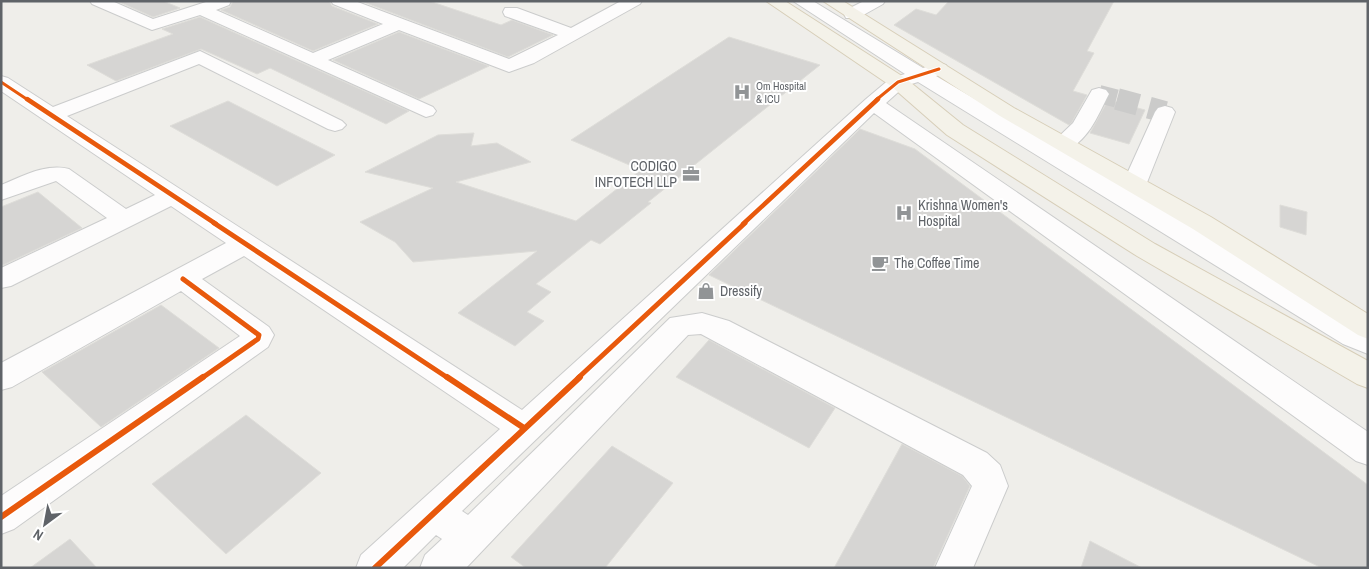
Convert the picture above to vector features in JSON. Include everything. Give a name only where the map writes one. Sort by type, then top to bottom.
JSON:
[{"type":"main road","points":[[774,1],[919,75],[1006,112],[1202,223],[1368,328]]},
{"type":"main road","points":[[831,1],[852,14],[919,75],[955,130],[1129,239],[1368,376]]},
{"type":"street","points":[[98,1],[152,25],[224,1]]},
{"type":"street","points":[[339,1],[509,66],[518,64],[634,1]]},
{"type":"street","points":[[801,1],[989,118],[1184,231],[1353,336],[1368,343]]},
{"type":"street","points":[[852,14],[877,1]]},
{"type":"street","points":[[205,11],[426,111]]},
{"type":"street","points":[[511,12],[572,34]]},
{"type":"street","points":[[314,59],[398,24]]},
{"type":"street","points":[[51,115],[200,57],[335,125]]},
{"type":"street","points":[[375,568],[873,103],[919,75]]},
{"type":"street","points":[[919,75],[973,124],[1301,320],[1368,364]]},
{"type":"street","points":[[1,82],[524,428]]},
{"type":"street","points":[[1062,144],[1082,126],[1099,94]]},
{"type":"street","points":[[873,103],[1368,451]]},
{"type":"street","points":[[1134,185],[1156,139],[1165,112]]},
{"type":"street","points":[[1,193],[47,175],[61,174],[124,219]]},
{"type":"street","points":[[1,280],[173,196]]},
{"type":"street","points":[[1,378],[245,244]]},
{"type":"street","points":[[1,517],[258,339],[259,335],[183,279]]},
{"type":"street","points":[[439,568],[680,325],[702,323],[718,329],[975,464],[988,476],[990,486],[954,568]]},
{"type":"street","points":[[434,512],[470,538]]},
{"type":"building","points":[[117,1],[163,1],[180,8],[153,17]]},
{"type":"building","points":[[233,1],[329,1],[332,6],[378,24],[313,51],[221,10],[230,7]]},
{"type":"building","points":[[361,1],[429,1],[501,25],[512,20],[553,35],[508,57]]},
{"type":"building","points":[[949,1],[1114,1],[1087,51],[1094,53],[1073,91],[1087,95],[1069,125],[894,25],[916,9],[936,15]]},
{"type":"building","points":[[200,17],[409,111],[386,124],[270,68],[257,74],[201,49],[116,81],[87,65],[173,34],[162,29]]},
{"type":"building","points":[[399,32],[489,66],[419,99],[333,60]]},
{"type":"building","points":[[729,37],[820,65],[648,202],[651,203],[600,244],[591,240],[536,284],[551,292],[527,312],[544,321],[515,346],[458,313],[537,251],[413,262],[395,242],[360,222],[433,188],[365,172],[438,135],[474,133],[471,146],[497,143],[531,162],[456,182],[576,221],[641,170],[571,140]]},
{"type":"building","points":[[1108,100],[1145,110],[1129,144],[1090,133]]},
{"type":"building","points":[[228,101],[335,155],[277,186],[170,126]]},
{"type":"building","points":[[860,129],[915,149],[1368,485],[1368,568],[1322,568],[709,275]]},
{"type":"building","points":[[38,192],[82,228],[1,266],[1,207]]},
{"type":"building","points":[[1280,205],[1307,212],[1306,235],[1280,227]]},
{"type":"building","points":[[161,305],[219,348],[101,427],[42,372]]},
{"type":"building","points":[[709,340],[835,408],[809,448],[676,377]]},
{"type":"building","points":[[246,415],[321,473],[226,554],[152,484]]},
{"type":"building","points":[[902,444],[962,476],[970,486],[933,568],[834,568]]},
{"type":"building","points":[[612,446],[673,483],[605,568],[526,568],[511,557]]},
{"type":"building","points":[[70,539],[97,568],[30,568]]},
{"type":"building","points":[[1090,541],[1142,568],[1081,568]]},
{"type":"tunnel","points":[[1099,94],[1122,100]]},
{"type":"tunnel","points":[[1117,99],[1165,112]]},
{"type":"cycle path","points":[[375,568],[873,103],[898,82],[939,69]]},
{"type":"cycle path","points":[[1,82],[524,428]]},
{"type":"cycle path","points":[[1,517],[258,339],[259,335],[183,279]]},
{"type":"place","name":"Om Hospital & ICU","points":[[742,92]]},
{"type":"place","name":"CODIGO INFOTECH LLP","points":[[691,174]]},
{"type":"place","name":"Krishna Women's Hospital","points":[[904,213]]},
{"type":"place","name":"The Coffee Time","points":[[880,263]]},
{"type":"place","name":"Dressify","points":[[706,291]]}]
